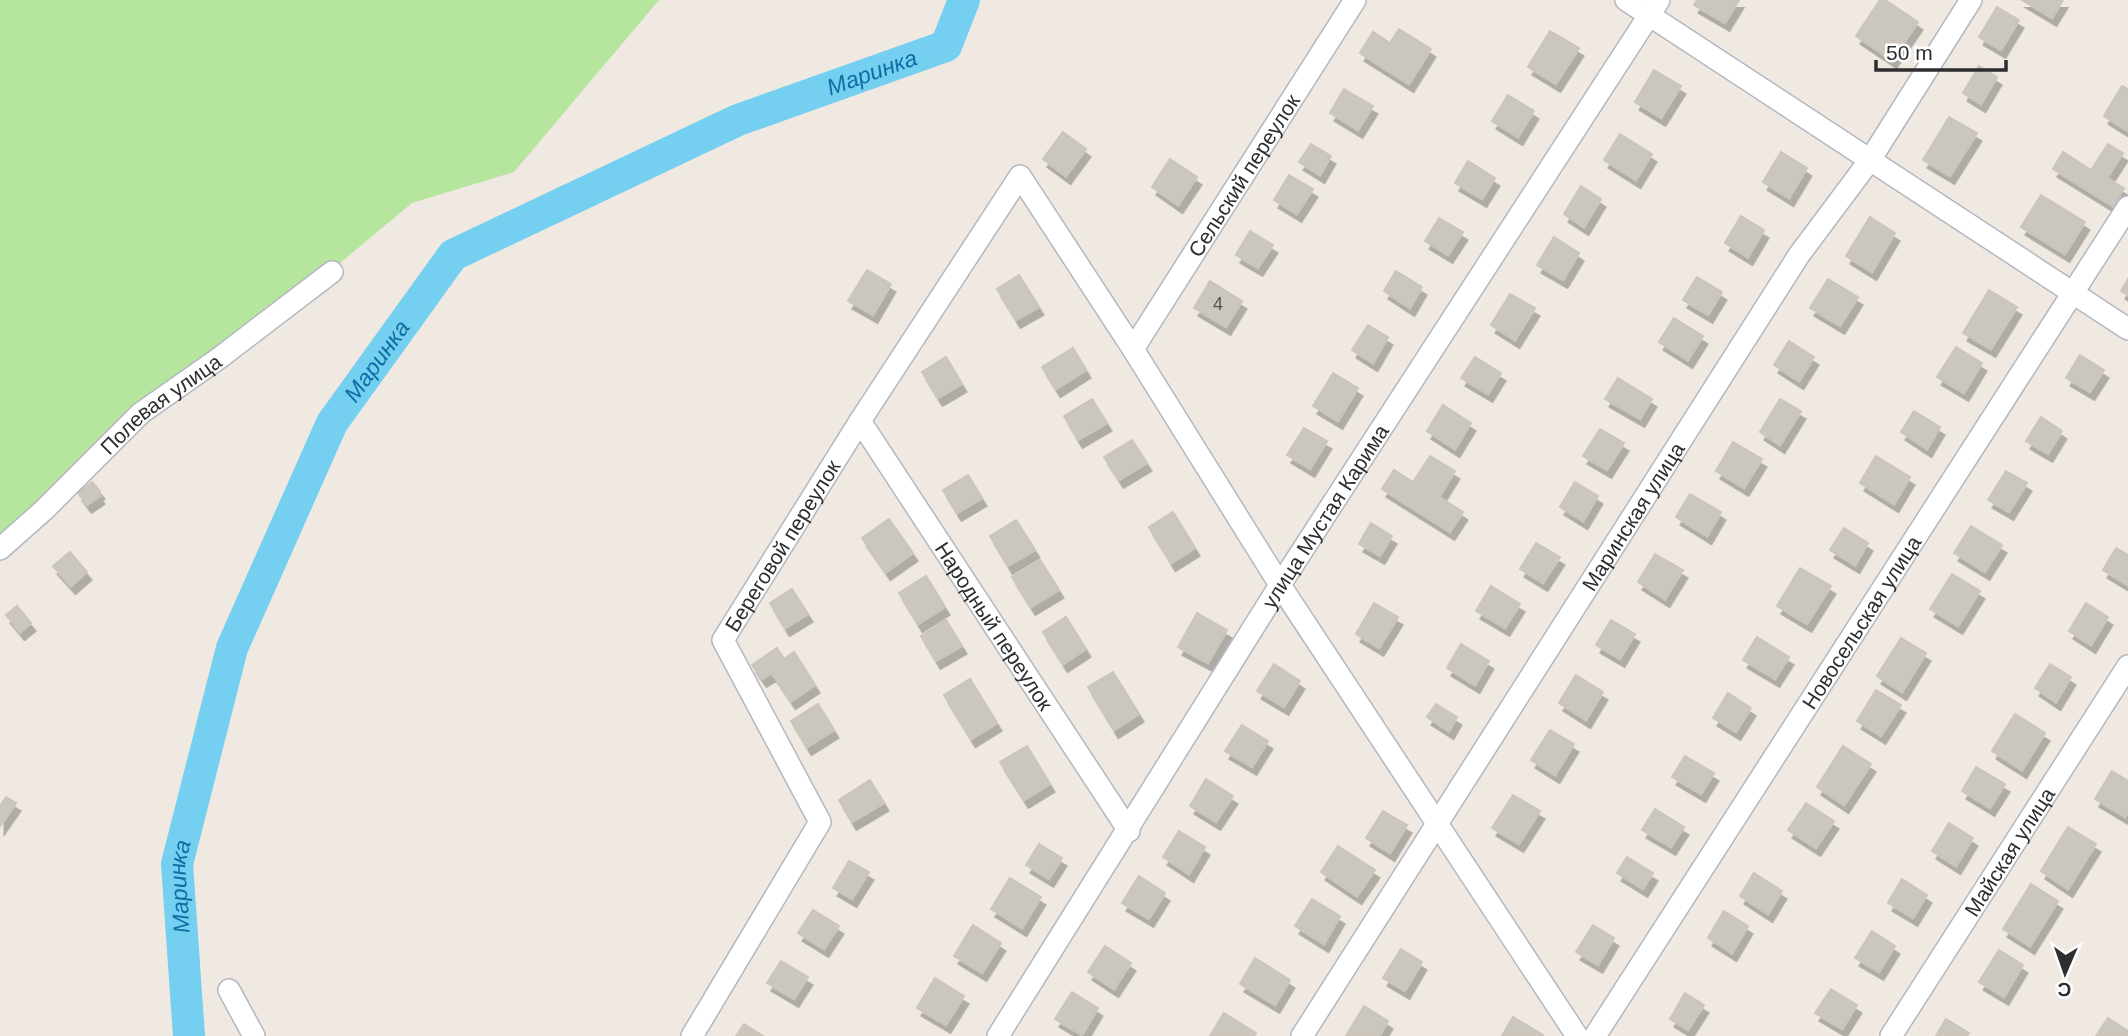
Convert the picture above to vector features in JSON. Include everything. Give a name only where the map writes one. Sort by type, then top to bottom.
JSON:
[{"type":"street","name":"Сельский переулок","points":[[1133,349],[1355,0]]},
{"type":"street","points":[[1626,0],[1654,7],[1870,160],[2128,329]]},
{"type":"street","name":"Маринская улица","points":[[1302,1036],[1799,255],[1870,160],[1971,0]]},
{"type":"street","name":"улица Мустая Карима","points":[[998,1036],[1129,831],[1280,585],[1654,7]]},
{"type":"street","name":"Береговой переулок","points":[[692,1036],[820,822],[723,640],[860,421],[1020,176],[1133,349]]},
{"type":"street","name":"Новосельская улица","points":[[1595,1036],[2128,207]]},
{"type":"street","name":"Полевая улица","points":[[0,549],[44,510],[141,414],[332,272]]},
{"type":"street","points":[[1133,349],[1280,585],[1577,1036]]},
{"type":"street","name":"Народный переулок","points":[[860,421],[1129,831]]},
{"type":"street","name":"Майская улица","points":[[1891,1036],[2128,666]]},
{"type":"street","points":[[229,990],[254,1036]]},
{"type":"green space","points":[[0,0],[659,0],[514,172],[412,203],[0,547]]},
{"type":"building","points":[[1697,0],[1739,0],[1725,23],[1694,5]]},
{"type":"building","points":[[1880,0],[1885,0],[1918,22],[1892,60],[1856,36]]},
{"type":"building","points":[[2022,0],[2063,0],[2052,18]]},
{"type":"building","points":[[1997,7],[2019,20],[2001,50],[1979,37]]},
{"type":"building","points":[[1399,29],[1431,49],[1409,84],[1360,53],[1373,32],[1390,43]]},
{"type":"building","points":[[1550,31],[1579,48],[1556,84],[1528,67]]},
{"type":"building","points":[[1979,66],[1997,77],[1981,104],[1963,93]]},
{"type":"building","points":[[1654,70],[1681,86],[1661,118],[1635,102]]},
{"type":"building","points":[[2122,86],[2128,89],[2128,131],[2104,116]]},
{"type":"building","points":[[1344,89],[1373,106],[1358,130],[1330,113]]},
{"type":"building","points":[[1508,95],[1534,111],[1518,137],[1492,121]]},
{"type":"building","points":[[1949,117],[1977,133],[1950,176],[1923,160]]},
{"type":"building","points":[[1063,132],[1086,149],[1066,176],[1043,159]]},
{"type":"building","points":[[1620,134],[1652,154],[1636,180],[1604,160]]},
{"type":"building","points":[[1311,144],[1331,156],[1320,175],[1299,162]]},
{"type":"building","points":[[2108,144],[2123,153],[2107,178],[2124,188],[2113,206],[2053,169],[2063,152],[2091,170]]},
{"type":"building","points":[[1781,152],[1807,168],[1789,198],[1763,182]]},
{"type":"building","points":[[1170,159],[1197,177],[1178,205],[1152,187]]},
{"type":"building","points":[[1468,161],[1495,178],[1482,199],[1455,183]]},
{"type":"building","points":[[1289,175],[1313,189],[1297,214],[1274,200]]},
{"type":"building","points":[[1581,186],[1601,199],[1584,227],[1564,214]]},
{"type":"building","points":[[2041,195],[2085,222],[2065,254],[2021,227]]},
{"type":"building","points":[[1741,216],[1764,230],[1748,257],[1725,243]]},
{"type":"building","points":[[1870,217],[1895,233],[1872,272],[1846,256]]},
{"type":"building","points":[[1439,218],[1463,232],[1448,255],[1425,241]]},
{"type":"building","points":[[1250,231],[1273,245],[1258,268],[1236,255]]},
{"type":"building","points":[[1554,237],[1579,253],[1563,280],[1537,265]]},
{"type":"building","points":[[867,270],[891,284],[873,315],[848,301]]},
{"type":"building","points":[[1396,271],[1422,287],[1410,308],[1384,291]]},
{"type":"building","points":[[1019,275],[1039,307],[1016,320],[997,289]]},
{"type":"building","points":[[1697,277],[1722,292],[1708,315],[1683,300]]},
{"type":"building","points":[[1828,279],[1858,297],[1840,326],[1810,308]]},
{"type":"building","points":[[2128,279],[2128,295],[2121,291]]},
{"type":"building","points":[[1210,281],[1242,301],[1226,327],[1194,308]]},
{"type":"building","points":[[1989,290],[2017,307],[1991,349],[1963,333]]},
{"type":"building","points":[[1510,294],[1535,308],[1515,340],[1491,325]]},
{"type":"building","points":[[1674,318],[1703,336],[1688,360],[1659,342]]},
{"type":"building","points":[[1368,325],[1388,337],[1373,363],[1352,350]]},
{"type":"building","points":[[1789,341],[1814,357],[1799,381],[1774,365]]},
{"type":"building","points":[[1956,347],[1982,363],[1964,393],[1937,377]]},
{"type":"building","points":[[1073,348],[1086,370],[1056,389],[1042,367]]},
{"type":"building","points":[[2080,355],[2104,370],[2090,392],[2066,378]]},
{"type":"building","points":[[946,357],[962,384],[938,398],[922,372]]},
{"type":"building","points":[[1475,357],[1501,373],[1488,394],[1461,378]]},
{"type":"building","points":[[1333,373],[1358,388],[1338,421],[1313,406]]},
{"type":"building","points":[[1618,378],[1652,399],[1640,419],[1605,399]]},
{"type":"building","points":[[1092,399],[1107,423],[1078,440],[1064,416]]},
{"type":"building","points":[[1780,399],[1801,411],[1780,445],[1760,432]]},
{"type":"building","points":[[1443,405],[1471,423],[1455,449],[1427,431]]},
{"type":"building","points":[[1914,411],[1940,427],[1927,449],[1901,432]]},
{"type":"building","points":[[2041,417],[2062,431],[2048,454],[2026,441]]},
{"type":"building","points":[[1304,428],[1327,441],[1310,469],[1287,455]]},
{"type":"building","points":[[1600,429],[1624,443],[1607,470],[1583,456]]},
{"type":"building","points":[[1132,440],[1147,463],[1119,480],[1104,457]]},
{"type":"building","points":[[1733,442],[1762,459],[1744,488],[1716,471]]},
{"type":"building","points":[[1430,456],[1455,471],[1439,497],[1463,512],[1450,532],[1382,489],[1394,470],[1413,482]]},
{"type":"building","points":[[1876,456],[1910,477],[1894,504],[1860,483]]},
{"type":"building","points":[[2006,471],[2027,483],[2009,512],[1988,500]]},
{"type":"building","points":[[968,475],[982,498],[957,513],[943,490]]},
{"type":"building","points":[[92,482],[100,491],[100,496],[87,505],[78,493]]},
{"type":"building","points":[[1575,482],[1598,496],[1583,521],[1560,507]]},
{"type":"building","points":[[1690,494],[1721,512],[1707,536],[1676,517]]},
{"type":"building","points":[[1173,512],[1195,548],[1171,563],[1149,527]]},
{"type":"building","points":[[889,519],[913,553],[886,572],[862,538]]},
{"type":"building","points":[[1016,520],[1035,550],[1008,566],[990,536]]},
{"type":"building","points":[[1371,523],[1392,536],[1380,556],[1359,544]]},
{"type":"building","points":[[1971,526],[2002,545],[1985,572],[1954,553]]},
{"type":"building","points":[[1844,528],[1868,543],[1855,565],[1830,550]]},
{"type":"building","points":[[1536,543],[1560,557],[1543,583],[1520,569]]},
{"type":"building","points":[[2116,548],[2128,555],[2128,585],[2103,570]]},
{"type":"building","points":[[70,552],[87,572],[71,586],[53,566]]},
{"type":"building","points":[[1655,554],[1683,570],[1665,599],[1638,582]]},
{"type":"building","points":[[1040,560],[1059,590],[1031,607],[1012,577]]},
{"type":"building","points":[[1800,568],[1831,586],[1807,624],[1777,606]]},
{"type":"building","points":[[1952,574],[1980,591],[1958,626],[1930,609]]},
{"type":"building","points":[[926,576],[945,607],[918,624],[899,593]]},
{"type":"building","points":[[1491,586],[1520,604],[1505,628],[1476,611]]},
{"type":"building","points":[[792,589],[808,614],[785,628],[770,603]]},
{"type":"building","points":[[1374,603],[1398,617],[1379,648],[1356,634]]},
{"type":"building","points":[[2086,603],[2108,617],[2091,645],[2069,631]]},
{"type":"building","points":[[17,606],[31,623],[20,632],[6,615]]},
{"type":"building","points":[[1197,613],[1227,630],[1208,663],[1178,647]]},
{"type":"building","points":[[1066,617],[1086,649],[1063,664],[1043,632]]},
{"type":"building","points":[[946,620],[962,646],[936,661],[921,636]]},
{"type":"building","points":[[1611,620],[1635,634],[1620,659],[1596,645]]},
{"type":"building","points":[[1757,637],[1789,657],[1775,679],[1743,660]]},
{"type":"building","points":[[1901,638],[1926,653],[1902,692],[1877,676]]},
{"type":"building","points":[[1461,644],[1489,661],[1475,685],[1447,668]]},
{"type":"building","points":[[777,648],[784,659],[794,652],[815,685],[791,701],[772,673],[762,679],[752,665]]},
{"type":"building","points":[[1274,664],[1300,681],[1284,707],[1257,691]]},
{"type":"building","points":[[2050,664],[2071,677],[2056,702],[2035,688]]},
{"type":"building","points":[[1113,672],[1139,714],[1114,730],[1088,687]]},
{"type":"building","points":[[1576,675],[1603,692],[1586,720],[1559,703]]},
{"type":"building","points":[[970,679],[997,723],[971,739],[944,695]]},
{"type":"building","points":[[1876,690],[1901,705],[1881,736],[1857,721]]},
{"type":"building","points":[[1728,693],[1751,708],[1736,732],[1713,718]]},
{"type":"building","points":[[818,704],[834,730],[807,747],[791,721]]},
{"type":"building","points":[[1436,704],[1457,717],[1449,731],[1427,717]]},
{"type":"building","points":[[2015,714],[2045,733],[2022,770],[1992,751]]},
{"type":"building","points":[[1242,725],[1268,741],[1252,767],[1225,751]]},
{"type":"building","points":[[1550,730],[1574,744],[1555,775],[1531,760]]},
{"type":"building","points":[[1027,746],[1050,784],[1024,800],[1000,762]]},
{"type":"building","points":[[1843,746],[1871,764],[1844,805],[1817,787]]},
{"type":"building","points":[[1685,756],[1714,773],[1701,794],[1672,777]]},
{"type":"building","points":[[1976,767],[2005,784],[1990,808],[1962,791]]},
{"type":"building","points":[[2112,771],[2128,781],[2128,812],[2125,817],[2095,799]]},
{"type":"building","points":[[1206,779],[1233,796],[1216,822],[1190,806]]},
{"type":"building","points":[[870,780],[884,803],[852,822],[839,800]]},
{"type":"building","points":[[1513,795],[1540,811],[1519,844],[1492,828]]},
{"type":"building","points":[[6,797],[16,803],[0,826],[0,806]]},
{"type":"building","points":[[1806,803],[1834,821],[1816,848],[1788,830]]},
{"type":"building","points":[[1655,809],[1684,827],[1671,847],[1642,830]]},
{"type":"building","points":[[1383,811],[1407,825],[1390,853],[1366,838]]},
{"type":"building","points":[[1949,823],[1973,838],[1956,866],[1932,851]]},
{"type":"building","points":[[2068,827],[2096,844],[2068,889],[2041,871]]},
{"type":"building","points":[[1179,831],[1205,847],[1189,874],[1163,857]]},
{"type":"building","points":[[1039,844],[1062,858],[1049,879],[1026,865]]},
{"type":"building","points":[[1338,846],[1375,870],[1357,896],[1321,872]]},
{"type":"building","points":[[1627,857],[1653,873],[1643,889],[1617,873]]},
{"type":"building","points":[[849,861],[869,872],[852,899],[833,888]]},
{"type":"building","points":[[1754,873],[1782,891],[1768,914],[1740,896]]},
{"type":"building","points":[[1139,876],[1165,893],[1149,919],[1122,903]]},
{"type":"building","points":[[1010,878],[1041,897],[1022,928],[991,909]]},
{"type":"building","points":[[1902,879],[1927,895],[1913,918],[1888,903]]},
{"type":"building","points":[[2031,884],[2058,901],[2030,946],[2003,929]]},
{"type":"building","points":[[1312,899],[1340,916],[1324,944],[1295,926]]},
{"type":"building","points":[[813,910],[839,926],[824,949],[798,933]]},
{"type":"building","points":[[1724,911],[1748,926],[1732,953],[1708,938]]},
{"type":"building","points":[[973,925],[1001,943],[982,973],[954,956]]},
{"type":"building","points":[[1593,925],[1614,938],[1598,965],[1576,952]]},
{"type":"building","points":[[1872,931],[1895,946],[1879,972],[1855,958]]},
{"type":"building","points":[[1105,946],[1131,963],[1114,989],[1088,972]]},
{"type":"building","points":[[1401,949],[1422,962],[1405,991],[1383,978]]},
{"type":"building","points":[[1999,950],[2023,965],[2004,997],[1979,982]]},
{"type":"building","points":[[1255,958],[1290,980],[1275,1005],[1240,984]]},
{"type":"building","points":[[781,961],[808,977],[794,999],[767,983]]},
{"type":"building","points":[[935,978],[964,996],[946,1025],[917,1008]]},
{"type":"building","points":[[1831,989],[1857,1005],[1842,1029],[1815,1013]]},
{"type":"building","points":[[1072,992],[1098,1008],[1082,1035],[1055,1019]]},
{"type":"building","points":[[1685,993],[1704,1005],[1688,1030],[1670,1019]]},
{"type":"building","points":[[1364,1006],[1388,1021],[1379,1036],[1346,1036]]},
{"type":"building","points":[[1224,1013],[1256,1033],[1254,1036],[1210,1036]]},
{"type":"building","points":[[1513,1017],[1543,1035],[1502,1036]]},
{"type":"building","points":[[2108,1018],[2128,1031],[2128,1036],[2096,1036]]},
{"type":"building","points":[[1946,1019],[1969,1033],[1967,1036],[1936,1036]]},
{"type":"building","points":[[744,1024],[763,1036],[736,1036]]},
{"type":"waterway","name":"Маринка","points":[[189,1036],[177,864],[232,648],[332,423],[453,255],[738,120],[946,46],[964,0]]}]
